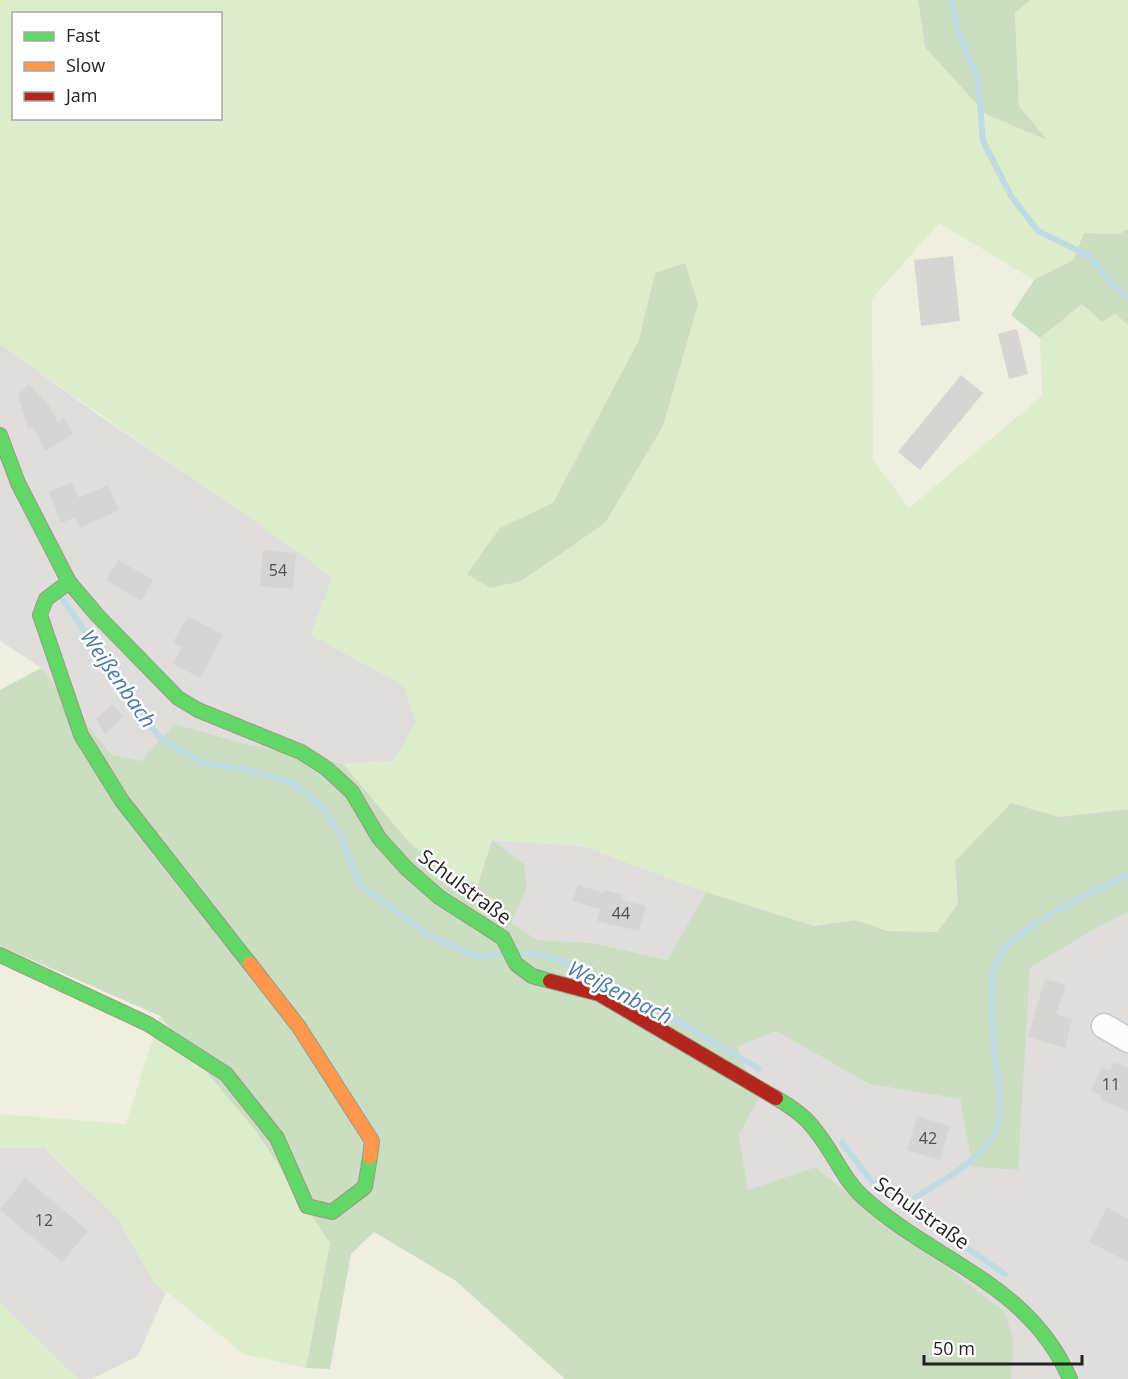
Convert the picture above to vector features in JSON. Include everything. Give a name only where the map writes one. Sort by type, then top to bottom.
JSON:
[{"type":"street","name":"Schulstraße","points":[[0,435],[18,483],[67,584],[178,698],[198,710],[301,752],[326,768],[352,792],[379,838],[406,868],[439,897],[503,938],[516,964],[532,976],[599,994],[787,1104],[815,1130],[845,1177],[863,1197],[902,1226],[996,1287],[1035,1324],[1060,1359],[1070,1379]]},
{"type":"street","points":[[0,955],[148,1024],[226,1074],[277,1138],[307,1206],[332,1212],[366,1187],[372,1141],[299,1027],[122,801],[81,735],[40,615],[45,598],[67,584]]},
{"type":"street","points":[[1104,1026],[1128,1040]]},
{"type":"shaded area","points":[[0,344],[97,414],[251,517],[332,577],[311,635],[403,685],[416,721],[394,761],[343,764],[141,761],[111,754],[41,668],[0,641]]},
{"type":"shaded area","points":[[492,840],[583,846],[706,892],[667,960],[594,943],[538,940],[510,923],[527,887]]},
{"type":"shaded area","points":[[1128,912],[1128,1379],[1011,1379],[1014,1341],[854,1196],[815,1167],[748,1191],[739,1135],[758,1100],[736,1047],[776,1031],[869,1084],[960,1099],[972,1167],[1017,1170],[1030,968],[1098,927]]},
{"type":"shaded area","points":[[0,1148],[45,1148],[119,1221],[153,1281],[166,1293],[138,1356],[92,1379],[78,1379],[0,1303]]},
{"type":"green space","points":[[0,0],[918,0],[925,47],[1046,140],[1019,106],[1015,13],[1030,0],[1128,0],[1128,229],[1119,234],[1084,233],[1073,260],[1034,280],[939,223],[872,299],[873,460],[909,508],[1042,396],[1040,338],[1082,304],[1102,322],[1115,314],[1128,325],[1128,809],[1060,817],[1011,803],[955,861],[958,904],[938,932],[887,931],[856,920],[814,926],[706,892],[583,846],[492,840],[478,884],[446,873],[408,841],[343,764],[394,761],[416,721],[403,685],[311,635],[332,577],[0,344]]},
{"type":"green space","points":[[918,0],[1030,0],[1015,13],[1019,106],[1047,140],[986,114],[925,47]]},
{"type":"green space","points":[[939,223],[1034,280],[1011,315],[1040,338],[1042,396],[909,509],[873,460],[872,299]]},
{"type":"green space","points":[[1128,229],[1128,325],[1115,314],[1102,322],[1082,304],[1040,338],[1011,315],[1034,280],[1073,260],[1084,233],[1119,234]]},
{"type":"green space","points":[[685,263],[698,304],[663,426],[605,523],[521,581],[490,588],[467,574],[500,528],[553,503],[639,340],[655,273]]},
{"type":"green space","points":[[0,641],[41,668],[0,690]]},
{"type":"green space","points":[[41,668],[111,754],[141,761],[175,724],[244,744],[343,764],[408,841],[446,873],[478,884],[492,840],[524,864],[527,887],[511,923],[538,940],[594,943],[667,960],[706,892],[814,926],[856,920],[887,931],[937,932],[958,904],[955,861],[1011,803],[1060,817],[1128,809],[1128,912],[1098,927],[1030,968],[1018,1170],[972,1167],[960,1099],[869,1084],[776,1031],[737,1047],[758,1100],[739,1135],[748,1190],[815,1167],[1004,1311],[1014,1341],[1011,1379],[565,1379],[456,1281],[374,1232],[351,1254],[330,1369],[306,1368],[330,1243],[255,1130],[160,1016],[0,946],[0,690]]},
{"type":"green space","points":[[0,946],[160,1016],[126,1124],[0,1114]]},
{"type":"green space","points":[[160,1016],[255,1130],[330,1243],[306,1368],[244,1354],[153,1281],[119,1221],[46,1148],[0,1148],[0,1114],[126,1124]]},
{"type":"green space","points":[[374,1232],[456,1281],[565,1379],[92,1379],[138,1356],[166,1293],[244,1354],[306,1368],[330,1369],[351,1254]]},
{"type":"green space","points":[[0,1303],[78,1379],[0,1379]]},
{"type":"building","points":[[953,256],[960,321],[921,326],[914,260]]},
{"type":"building","points":[[1017,329],[1028,374],[1009,379],[998,334]]},
{"type":"building","points":[[961,375],[983,393],[920,470],[898,452]]},
{"type":"building","points":[[29,384],[49,405],[58,423],[64,418],[73,434],[45,451],[33,427],[28,429],[18,395]]},
{"type":"building","points":[[72,482],[78,498],[108,485],[119,510],[80,528],[76,517],[61,523],[49,492]]},
{"type":"building","points":[[263,550],[296,553],[293,589],[260,586]]},
{"type":"building","points":[[118,560],[153,580],[141,601],[106,580]]},
{"type":"building","points":[[188,616],[223,635],[200,678],[173,664],[182,647],[173,642]]},
{"type":"building","points":[[112,704],[123,717],[105,734],[96,719]]},
{"type":"building","points":[[578,885],[604,893],[604,890],[623,895],[622,900],[646,906],[639,931],[597,921],[600,909],[573,901]]},
{"type":"building","points":[[1045,979],[1066,985],[1056,1014],[1072,1019],[1065,1048],[1028,1037]]},
{"type":"building","points":[[1114,1062],[1128,1068],[1128,1111],[1101,1100],[1102,1096],[1091,1091],[1102,1067],[1110,1071]]},
{"type":"building","points":[[917,1116],[950,1126],[940,1160],[907,1150]]},
{"type":"building","points":[[25,1178],[88,1231],[62,1262],[0,1210]]},
{"type":"building","points":[[1107,1207],[1128,1219],[1128,1262],[1089,1242]]},
{"type":"waterway","points":[[951,0],[959,34],[978,80],[983,141],[1011,196],[1038,231],[1089,256],[1114,286],[1128,297]]},
{"type":"waterway","name":"Weißenbach","points":[[63,600],[159,737],[202,763],[244,769],[293,783],[322,807],[341,835],[359,884],[427,934],[477,957],[500,955]]},
{"type":"waterway","points":[[903,1205],[969,1162],[991,1140],[997,1128],[1000,1103],[991,998],[995,965],[1002,952],[1015,939],[1053,913],[1128,875]]},
{"type":"waterway","name":"Weißenbach","points":[[523,954],[554,958],[603,980]]},
{"type":"waterway","name":"Weißenbach","points":[[628,992],[759,1069]]},
{"type":"waterway","name":"Weißenbach","points":[[842,1143],[873,1183],[925,1222]]},
{"type":"waterway","name":"Weißenbach","points":[[967,1248],[1005,1274]]},
{"type":"traffic: fast","points":[[0,435],[18,483],[69,582],[97,615],[178,698],[198,710],[301,752],[326,768],[352,792],[379,838],[406,868],[439,897],[503,938],[516,964],[532,976],[550,981]]},
{"type":"traffic: fast","points":[[69,582],[46,599],[40,615],[81,735],[122,801],[250,964]]},
{"type":"traffic: fast","points":[[0,955],[148,1024],[226,1074],[277,1138],[307,1206],[332,1212],[365,1187],[370,1157]]},
{"type":"traffic: fast","points":[[776,1098],[811,1125],[849,1181],[863,1197],[890,1219],[1005,1296],[1030,1319],[1052,1346],[1070,1379]]},
{"type":"traffic: slow","points":[[250,964],[299,1027],[372,1141],[370,1157]]},
{"type":"traffic: jam","points":[[550,981],[599,994],[776,1098]]}]
